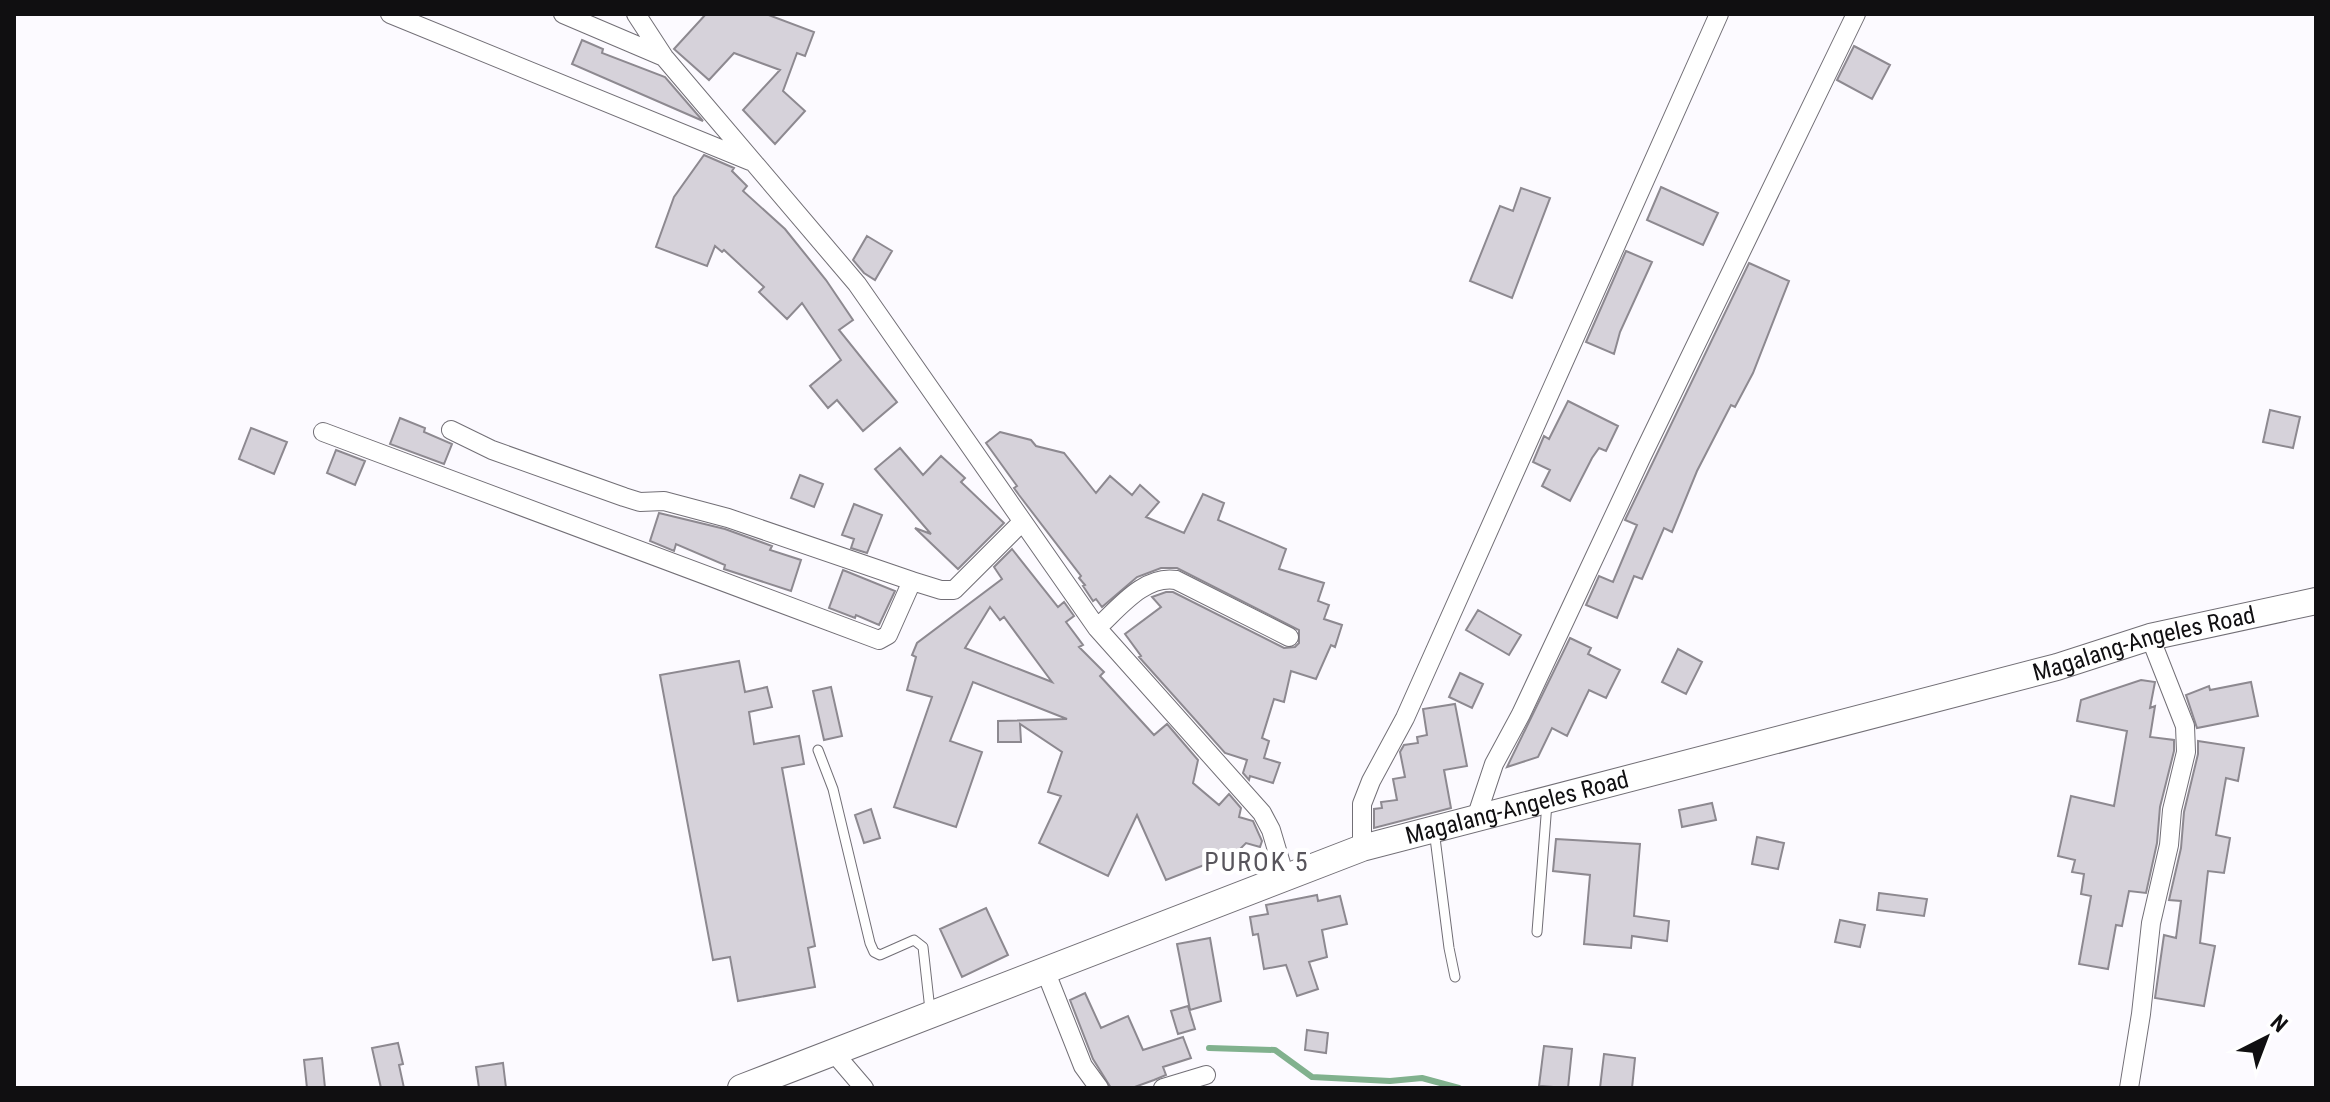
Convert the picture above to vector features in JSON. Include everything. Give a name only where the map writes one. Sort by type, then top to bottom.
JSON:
[{"type":"main road","name":"Magalang-Angeles Road","points":[[741,1088],[1362,848],[2057,667],[2150,637],[2316,601]]},
{"type":"street","points":[[390,14],[753,162]]},
{"type":"street","points":[[563,14],[664,57]]},
{"type":"street","points":[[636,14],[664,57],[857,284],[1097,628],[1262,813],[1271,830],[1285,877]]},
{"type":"street","points":[[1362,848],[1362,804],[1371,781],[1405,718],[1719,14]]},
{"type":"street","points":[[1476,818],[1494,764],[1521,714],[1856,14]]},
{"type":"street","points":[[451,430],[492,450],[624,497],[640,502],[664,501],[728,518],[941,590],[954,590],[1022,522]]},
{"type":"street","points":[[323,432],[879,640],[888,635],[912,581]]},
{"type":"street","points":[[1097,628],[1150,582],[1162,578],[1176,580],[1289,637]]},
{"type":"street","points":[[2129,1088],[2151,923],[2186,752],[2185,726],[2150,637]]},
{"type":"street","points":[[1045,970],[1083,1066],[1099,1088]]},
{"type":"street","points":[[834,1053],[864,1088]]},
{"type":"street","points":[[1163,1088],[1206,1075]]},
{"type":"lane","points":[[818,750],[833,789],[870,943],[874,952],[880,955],[914,940],[923,947],[931,1014]]},
{"type":"lane","points":[[1537,932],[1547,799]]},
{"type":"lane","points":[[1434,827],[1455,977]]},
{"type":"building","points":[[706,14],[766,14],[814,32],[805,56],[797,53],[783,91],[805,111],[775,144],[743,110],[780,70],[734,53],[709,80],[674,49]]},
{"type":"building","points":[[582,40],[603,49],[602,53],[665,77],[703,121],[572,64]]},
{"type":"building","points":[[1854,46],[1890,65],[1872,99],[1837,80]]},
{"type":"building","points":[[704,155],[734,168],[732,171],[747,186],[743,191],[785,229],[853,320],[839,330],[897,402],[863,431],[837,400],[828,408],[810,386],[841,360],[802,303],[787,319],[759,292],[764,287],[724,250],[722,252],[715,246],[707,266],[656,247],[674,197]]},
{"type":"building","points":[[1661,187],[1718,213],[1703,245],[1647,220]]},
{"type":"building","points":[[1521,188],[1550,198],[1512,298],[1470,281],[1500,206],[1513,211]]},
{"type":"building","points":[[867,236],[892,251],[875,280],[853,260]]},
{"type":"building","points":[[1626,251],[1652,262],[1620,332],[1614,354],[1586,342]]},
{"type":"building","points":[[1749,263],[1789,281],[1753,373],[1735,407],[1731,405],[1697,471],[1672,532],[1664,528],[1642,579],[1634,576],[1617,618],[1586,605],[1599,576],[1613,582],[1637,525],[1625,520]]},
{"type":"building","points":[[1568,401],[1618,426],[1606,451],[1599,448],[1592,458],[1570,501],[1542,486],[1550,470],[1533,462],[1544,436],[1549,439]]},
{"type":"building","points":[[2270,410],[2300,417],[2293,448],[2263,442]]},
{"type":"building","points":[[400,418],[452,444],[444,464],[390,444]]},
{"type":"building","points":[[251,428],[287,442],[274,474],[239,459]]},
{"type":"building","points":[[1000,432],[1064,453],[1096,493],[1110,476],[1132,495],[1140,485],[1159,502],[1146,517],[1184,533],[1203,494],[1224,503],[1218,520],[1286,549],[1279,569],[1324,583],[1318,601],[1329,605],[1324,619],[1342,625],[1335,647],[1331,645],[1316,679],[1291,671],[1284,702],[1274,699],[1262,738],[1269,741],[1264,758],[1280,763],[1273,783],[1250,776],[1249,780],[1243,773],[1247,760],[1225,753],[1139,657],[1125,634],[1161,607],[1152,597],[1166,592],[1173,592],[1284,648],[1295,647],[1299,643],[1299,630],[1177,568],[1161,568],[1137,577],[1102,607],[1096,599],[1093,601],[1079,578],[1081,576],[1014,488],[1017,486],[986,443]]},
{"type":"building","points":[[900,448],[923,475],[941,456],[965,478],[961,482],[1004,523],[958,569],[915,528],[931,534],[875,469]]},
{"type":"building","points":[[336,450],[365,461],[355,485],[327,473]]},
{"type":"building","points":[[800,475],[823,484],[814,507],[791,498]]},
{"type":"building","points":[[854,504],[882,515],[867,553],[851,548],[854,539],[842,535]]},
{"type":"building","points":[[659,513],[725,529],[772,546],[770,550],[801,560],[791,591],[724,569],[725,565],[676,544],[674,551],[650,541]]},
{"type":"building","points":[[1012,549],[1058,607],[1064,602],[1074,616],[1066,622],[1083,645],[1079,647],[1104,672],[1100,676],[1154,735],[1167,724],[1198,760],[1193,783],[1219,805],[1229,794],[1241,808],[1239,817],[1253,821],[1262,841],[1260,847],[1246,843],[1226,863],[1222,858],[1166,880],[1137,815],[1108,876],[1039,843],[1061,796],[1048,792],[1062,752],[1020,724],[1021,742],[998,742],[998,721],[1067,719],[973,682],[950,741],[982,752],[956,827],[894,807],[932,697],[907,690],[917,643],[1002,579],[994,567]],"holes":[[[990,607],[1000,620],[1004,617],[1052,682],[965,648]]]},
{"type":"building","points":[[843,570],[895,591],[879,625],[829,608]]},
{"type":"building","points":[[1478,610],[1521,635],[1509,655],[1466,630]]},
{"type":"building","points":[[1570,638],[1591,648],[1588,654],[1620,670],[1606,698],[1589,690],[1567,736],[1552,728],[1538,757],[1507,767]]},
{"type":"building","points":[[1678,649],[1702,662],[1686,694],[1662,682]]},
{"type":"building","points":[[739,661],[745,692],[767,687],[772,707],[749,712],[754,744],[799,736],[804,764],[782,768],[815,946],[808,948],[815,987],[738,1001],[730,957],[713,960],[660,675]]},
{"type":"building","points":[[1460,673],[1483,684],[1472,708],[1449,697]]},
{"type":"building","points":[[2141,680],[2155,682],[2150,708],[2155,706],[2150,737],[2174,740],[2174,751],[2160,807],[2157,843],[2146,893],[2129,891],[2122,926],[2116,925],[2108,969],[2079,964],[2091,896],[2081,894],[2084,874],[2072,872],[2075,860],[2058,856],[2071,796],[2114,806],[2127,731],[2077,721],[2081,700]]},
{"type":"building","points":[[2251,682],[2258,716],[2197,728],[2186,695],[2209,686],[2210,690]]},
{"type":"building","points":[[831,687],[842,736],[824,740],[813,691]]},
{"type":"building","points":[[1455,704],[1467,766],[1444,770],[1451,808],[1374,828],[1374,809],[1382,808],[1381,802],[1397,800],[1393,779],[1405,777],[1400,752],[1404,745],[1418,743],[1417,737],[1427,735],[1423,709]]},
{"type":"building","points":[[2198,741],[2244,748],[2238,781],[2226,778],[2216,835],[2230,838],[2224,873],[2208,871],[2200,943],[2215,946],[2204,1006],[2155,998],[2164,935],[2176,938],[2181,901],[2169,900],[2181,848],[2184,812],[2198,754]]},
{"type":"building","points":[[1712,803],[1716,820],[1682,827],[1679,810]]},
{"type":"building","points":[[871,809],[880,838],[864,843],[855,815]]},
{"type":"building","points":[[1757,837],[1784,843],[1778,869],[1752,864]]},
{"type":"building","points":[[1556,839],[1640,844],[1634,916],[1669,921],[1667,941],[1632,936],[1631,948],[1584,944],[1590,875],[1553,871]]},
{"type":"building","points":[[1879,893],[1927,899],[1924,916],[1877,910]]},
{"type":"building","points":[[1317,895],[1318,901],[1340,896],[1347,924],[1322,930],[1327,957],[1309,962],[1318,989],[1297,996],[1286,965],[1264,969],[1258,934],[1253,935],[1250,917],[1268,914],[1266,905]]},
{"type":"building","points":[[986,908],[1008,955],[962,977],[940,929]]},
{"type":"building","points":[[1840,920],[1865,925],[1860,947],[1835,942]]},
{"type":"building","points":[[1210,938],[1221,1001],[1190,1010],[1177,944]]},
{"type":"building","points":[[1085,993],[1101,1028],[1128,1016],[1143,1050],[1183,1037],[1191,1058],[1163,1067],[1166,1075],[1154,1080],[1132,1088],[1111,1088],[1093,1059],[1070,1000]]},
{"type":"building","points":[[1188,1006],[1195,1029],[1178,1034],[1171,1011]]},
{"type":"building","points":[[1307,1030],[1328,1033],[1326,1053],[1305,1050]]},
{"type":"building","points":[[398,1043],[404,1088],[381,1088],[372,1048]]},
{"type":"building","points":[[1544,1046],[1572,1049],[1568,1088],[1539,1086]]},
{"type":"building","points":[[1604,1054],[1635,1058],[1632,1088],[1600,1088]]},
{"type":"building","points":[[322,1058],[325,1088],[307,1088],[304,1060]]},
{"type":"building","points":[[503,1063],[506,1088],[479,1088],[476,1067]]},
{"type":"waterway","points":[[1209,1048],[1275,1050],[1312,1077],[1390,1081],[1422,1078],[1459,1088]]},
{"type":"district","name":"PUROK 5","points":[[1257,862]]}]
